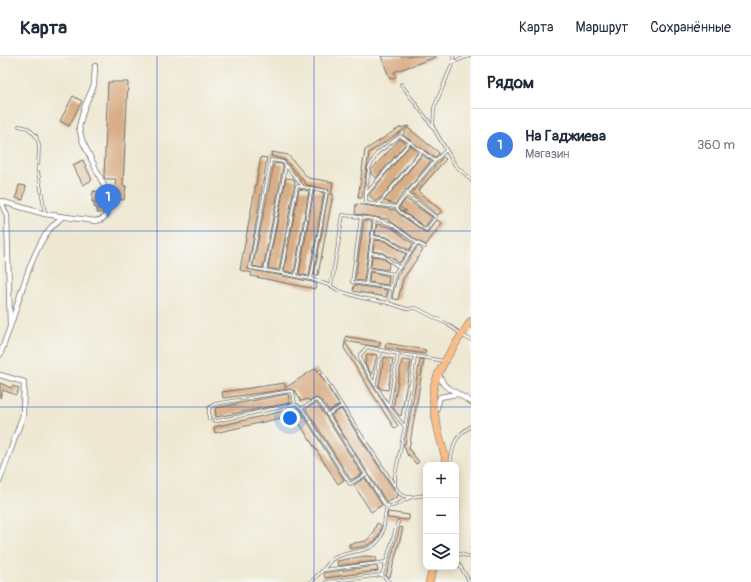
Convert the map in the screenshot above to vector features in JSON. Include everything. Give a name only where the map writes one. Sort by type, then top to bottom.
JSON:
[{"type":"main road","points":[[446,462],[435,414],[433,392],[438,373],[471,321]]},
{"type":"main road","points":[[429,582],[433,570]]},
{"type":"street","points":[[1,202],[45,214],[95,221],[100,221],[107,215],[110,201],[109,196],[82,140],[79,127],[84,108],[94,85],[95,66]]},
{"type":"street","points":[[1,202],[7,216],[10,327]]},
{"type":"street","points":[[0,355],[26,279],[39,247],[49,230],[62,216]]},
{"type":"street","points":[[438,373],[444,385],[471,403]]},
{"type":"street","points":[[0,374],[24,382],[23,415],[0,480]]},
{"type":"street","points":[[435,414],[440,397],[457,394]]},
{"type":"lane","points":[[433,127],[434,108],[453,62],[453,56]]},
{"type":"lane","points":[[453,62],[469,56]]},
{"type":"lane","points":[[401,84],[433,127],[455,165],[471,180]]},
{"type":"lane","points":[[19,126],[28,128],[36,136],[39,145],[38,172],[45,214]]},
{"type":"lane","points":[[407,195],[436,217],[426,230],[400,212],[396,207],[366,203],[369,168],[377,153],[400,136],[435,161]]},
{"type":"lane","points":[[366,194],[410,142]]},
{"type":"lane","points":[[396,207],[446,150]]},
{"type":"lane","points":[[378,205],[422,151]]},
{"type":"lane","points":[[303,187],[283,162],[271,160],[250,268],[311,279],[331,286],[339,291],[362,298],[388,303],[407,309],[416,308],[447,324],[471,340]]},
{"type":"lane","points":[[265,271],[286,166]]},
{"type":"lane","points":[[281,273],[297,186],[327,190],[311,279]]},
{"type":"lane","points":[[296,276],[312,188]]},
{"type":"lane","points":[[331,286],[343,215],[375,219],[391,224],[425,247]]},
{"type":"lane","points":[[361,217],[352,282],[391,288]]},
{"type":"lane","points":[[366,284],[375,219]]},
{"type":"lane","points":[[373,236],[386,240],[410,254]]},
{"type":"lane","points":[[388,303],[394,274],[400,268],[417,242]]},
{"type":"lane","points":[[370,253],[382,254],[400,268]]},
{"type":"lane","points":[[368,269],[394,274]]},
{"type":"lane","points":[[404,427],[374,384],[361,362],[360,354],[367,347],[446,362]]},
{"type":"lane","points":[[374,384],[381,350]]},
{"type":"lane","points":[[389,407],[398,354]]},
{"type":"lane","points":[[395,486],[395,475],[415,356]]},
{"type":"lane","points":[[320,371],[395,486],[403,496],[410,498]]},
{"type":"lane","points":[[295,404],[293,392],[290,391],[215,404],[209,408],[209,419],[216,422],[295,404],[302,408],[350,484],[365,475]]},
{"type":"lane","points":[[302,408],[316,400],[321,404],[385,505],[395,506],[410,498],[423,496]]},
{"type":"lane","points":[[327,415],[342,406]]},
{"type":"lane","points":[[450,462],[453,444],[464,431],[471,426]]},
{"type":"lane","points":[[311,582],[331,560],[342,555],[369,550],[375,544],[381,536],[387,506]]},
{"type":"lane","points":[[382,575],[398,522]]},
{"type":"lane","points":[[459,554],[471,557]]},
{"type":"lane","points":[[323,570],[386,562]]},
{"type":"lane","points":[[459,565],[470,582]]},
{"type":"lane","points":[[326,582],[382,575]]},
{"type":"lane","points":[[382,575],[389,582]]},
{"type":"building","points":[[381,56],[436,57],[394,72],[396,77],[390,79]]},
{"type":"building","points":[[108,82],[128,82],[123,186],[126,186],[124,200],[113,199],[112,194],[114,194],[116,179],[105,179],[104,176]]},
{"type":"building","points":[[73,96],[82,101],[69,126],[60,121]]},
{"type":"building","points":[[409,126],[369,153],[362,198],[358,198],[365,150],[399,128]]},
{"type":"building","points":[[408,128],[439,153],[435,158],[403,135]]},
{"type":"building","points":[[400,139],[406,143],[376,178],[371,174],[371,170]]},
{"type":"building","points":[[410,145],[418,152],[376,202],[369,195]]},
{"type":"building","points":[[272,152],[288,155],[308,178],[333,182],[331,194],[333,194],[318,275],[314,275],[329,190],[307,185],[285,160],[271,156]]},
{"type":"building","points":[[422,155],[431,161],[395,204],[384,201]]},
{"type":"building","points":[[261,157],[267,158],[248,269],[312,282],[317,284],[315,289],[251,276],[252,273],[240,270]]},
{"type":"building","points":[[443,157],[446,159],[418,191],[442,211],[438,215],[411,193]]},
{"type":"building","points":[[83,160],[92,180],[83,185],[73,165]]},
{"type":"building","points":[[274,163],[282,164],[283,166],[263,268],[253,266]]},
{"type":"building","points":[[286,178],[293,179],[295,181],[279,270],[268,268]]},
{"type":"building","points":[[19,185],[26,186],[23,200],[16,198]]},
{"type":"building","points":[[299,189],[309,191],[294,273],[284,271]]},
{"type":"building","points":[[93,191],[103,193],[105,197],[103,213],[97,213],[97,208],[94,207],[95,202],[92,202]]},
{"type":"building","points":[[314,191],[324,193],[309,276],[299,274]]},
{"type":"building","points":[[406,199],[432,217],[425,227],[402,211],[407,211],[399,207]]},
{"type":"building","points":[[356,204],[395,210],[425,232],[428,232],[437,220],[442,223],[426,245],[418,241],[388,219],[355,214]]},
{"type":"building","points":[[364,220],[372,222],[364,281],[355,280]]},
{"type":"building","points":[[377,224],[392,228],[413,244],[409,250],[387,237],[375,235]]},
{"type":"building","points":[[375,240],[385,241],[406,254],[399,263],[390,256],[389,257],[383,253],[373,251]]},
{"type":"building","points":[[418,246],[423,250],[403,279],[398,300],[392,298],[397,276]]},
{"type":"building","points":[[372,256],[381,257],[389,263],[388,270],[371,267]]},
{"type":"building","points":[[370,272],[389,276],[388,285],[369,282]]},
{"type":"building","points":[[354,285],[387,290],[386,297],[353,291]]},
{"type":"building","points":[[346,336],[381,342],[379,347],[345,341]]},
{"type":"building","points":[[345,342],[398,426],[394,428],[344,348]]},
{"type":"building","points":[[386,343],[426,350],[425,354],[385,348]]},
{"type":"building","points":[[367,354],[377,355],[372,375],[365,364]]},
{"type":"building","points":[[384,357],[393,359],[388,390],[381,389],[379,386]]},
{"type":"building","points":[[420,359],[424,360],[409,449],[419,462],[416,464],[408,454],[408,456],[404,443],[405,444]]},
{"type":"building","points":[[402,360],[411,361],[401,416],[393,408]]},
{"type":"building","points":[[316,368],[339,405],[329,411],[323,402],[317,398],[309,401],[309,399],[301,401],[295,391],[290,389],[223,398],[222,392],[285,383],[285,388]]},
{"type":"building","points":[[0,383],[11,388],[12,386],[19,388],[16,395],[3,390],[0,398]]},
{"type":"building","points":[[288,394],[290,403],[216,417],[215,408]]},
{"type":"building","points":[[316,403],[362,474],[351,480],[306,409]]},
{"type":"building","points":[[298,408],[344,480],[338,484],[294,415],[215,433],[214,427]]},
{"type":"building","points":[[341,409],[398,496],[387,503],[331,415]]},
{"type":"building","points":[[365,478],[382,505],[371,512],[354,485]]},
{"type":"building","points":[[388,512],[409,515],[409,520],[387,518]]},
{"type":"building","points":[[377,523],[381,525],[380,534],[375,541],[366,546],[350,549],[349,544],[366,541],[372,535]]},
{"type":"building","points":[[400,527],[403,528],[390,577],[387,577],[386,575]]},
{"type":"building","points":[[365,556],[376,557],[376,561],[338,566],[337,561]]},
{"type":"building","points":[[377,566],[378,571],[325,578],[324,573]]},
{"type":"place","name":"На Гаджиева","points":[[108,217]]}]
